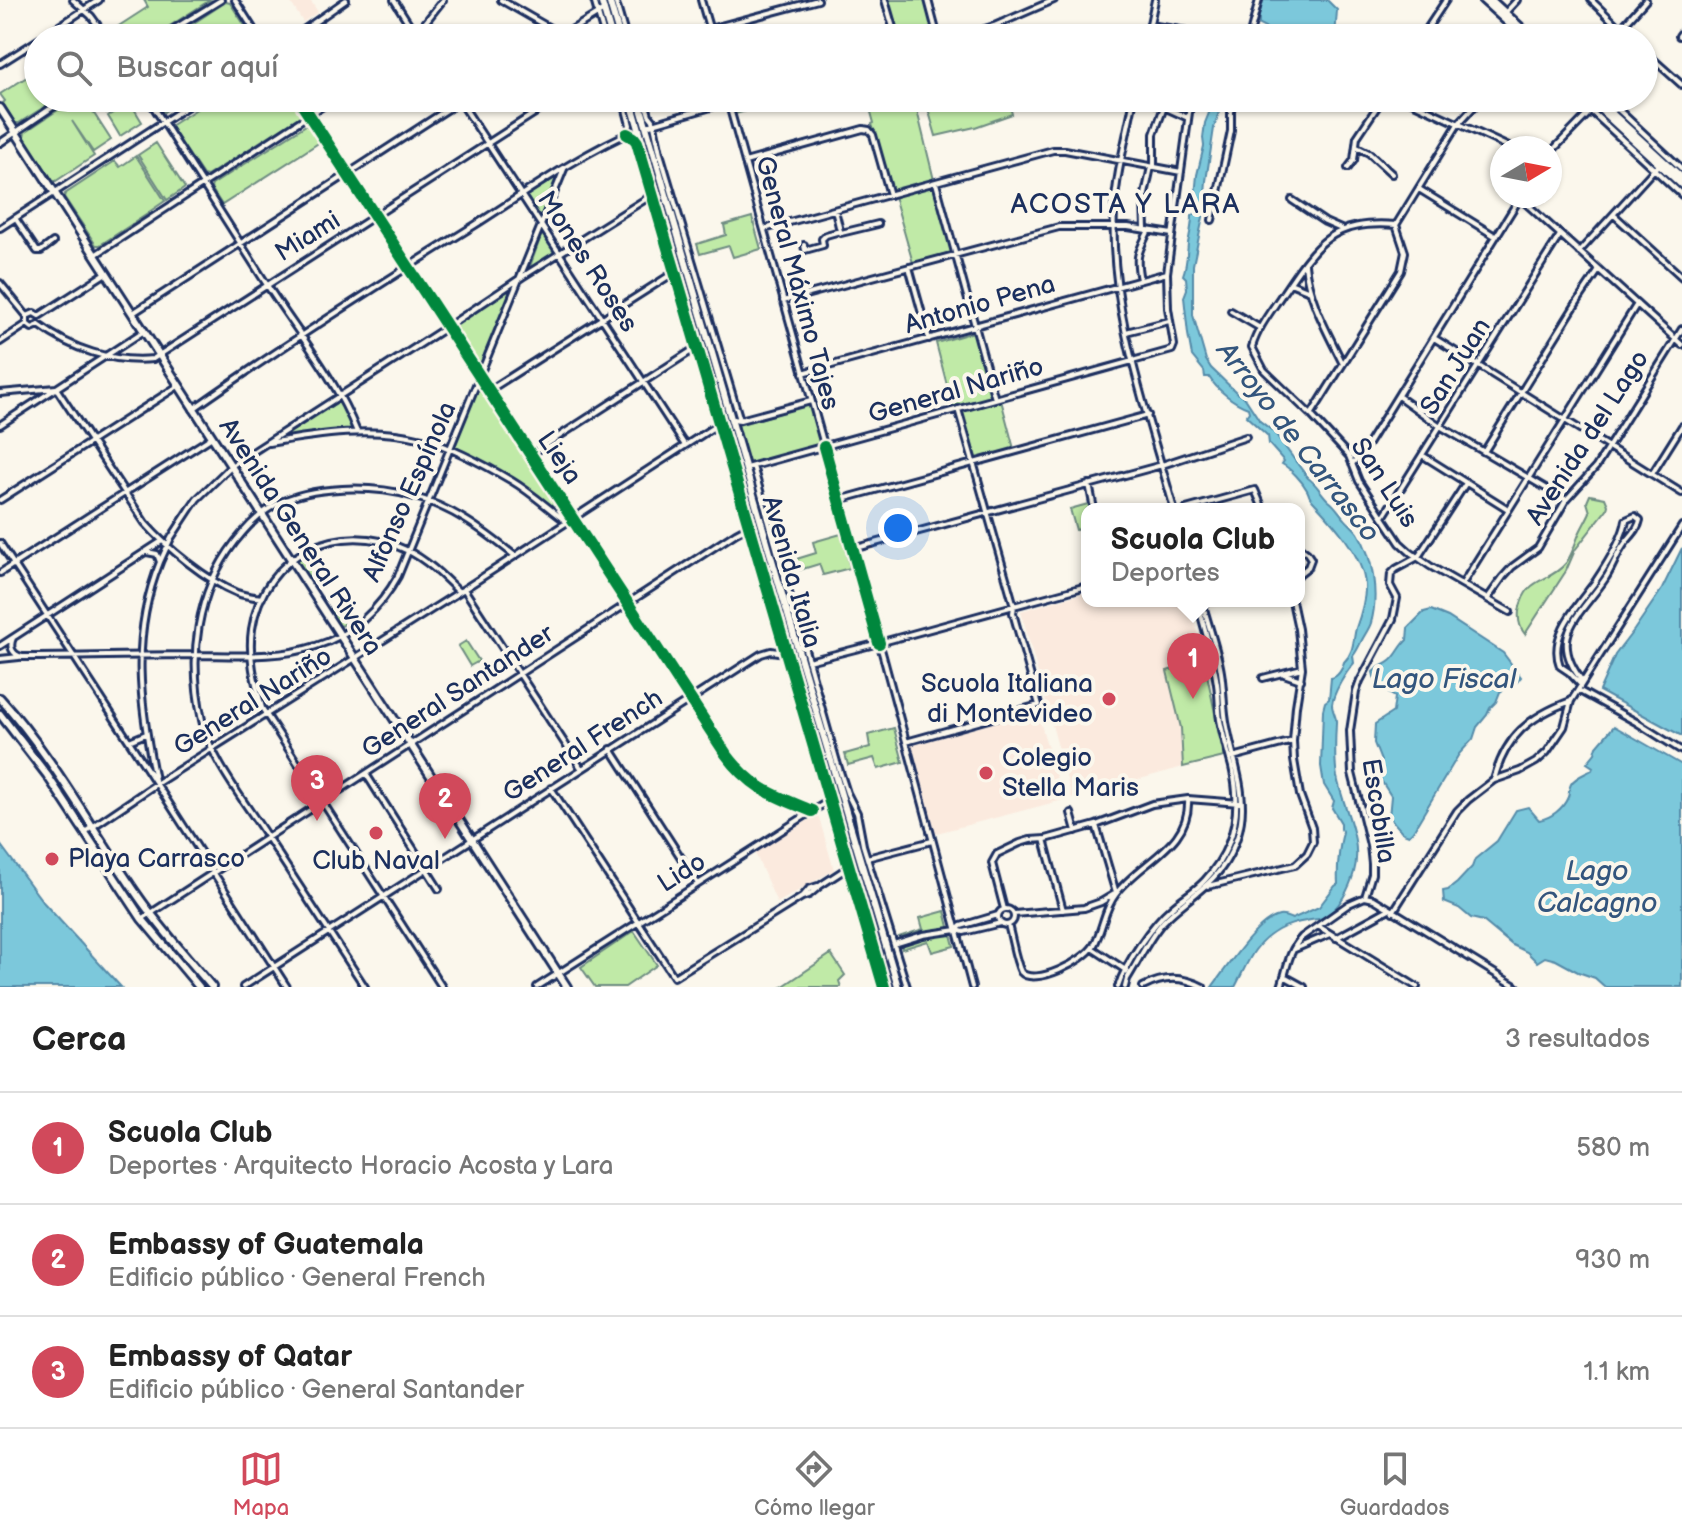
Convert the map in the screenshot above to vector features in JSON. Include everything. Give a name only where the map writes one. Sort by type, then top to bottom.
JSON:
[{"type":"main road","points":[[601,0],[608,5],[617,24]]},
{"type":"main road","points":[[1483,0],[1510,24]]},
{"type":"main road","points":[[1491,0],[1517,24]]},
{"type":"main road","name":"Avenida General Rivera","points":[[0,108],[567,987]]},
{"type":"main road","points":[[638,112],[645,129]]},
{"type":"main road","points":[[1608,112],[1656,166],[1682,185]]},
{"type":"main road","points":[[1610,112],[1682,178]]},
{"type":"main road","name":"Avenida Italia","points":[[645,129],[651,156],[664,175],[736,420],[732,433],[752,526],[898,987]]},
{"type":"main road","name":"Avenida Italia","points":[[651,156],[648,170],[721,422],[732,433],[750,467],[805,662],[851,866],[886,987]]},
{"type":"main road","points":[[0,698],[32,736],[150,913],[212,987]]},
{"type":"main road","points":[[0,714],[29,750],[142,919],[199,987]]},
{"type":"street","points":[[73,0],[96,24]]},
{"type":"street","points":[[62,24],[99,0]]},
{"type":"street","points":[[182,24],[221,0]]},
{"type":"street","points":[[235,0],[250,24]]},
{"type":"street","points":[[312,24],[346,0]]},
{"type":"street","points":[[394,0],[408,24]]},
{"type":"street","points":[[425,24],[443,0]]},
{"type":"street","points":[[501,0],[539,24]]},
{"type":"street","points":[[594,0],[608,5]]},
{"type":"street","points":[[701,0],[708,24]]},
{"type":"street","points":[[728,24],[818,0]]},
{"type":"street","points":[[885,0],[892,24]]},
{"type":"street","points":[[928,0],[934,24]]},
{"type":"street","points":[[999,24],[1054,0]]},
{"type":"street","points":[[1150,24],[1152,0]]},
{"type":"street","points":[[1253,24],[1259,0]]},
{"type":"street","points":[[1430,24],[1446,0]]},
{"type":"street","points":[[1505,13],[1517,0]]},
{"type":"street","points":[[1591,0],[1616,24]]},
{"type":"street","points":[[1624,24],[1646,0]]},
{"type":"street","points":[[580,24],[608,5]]},
{"type":"street","points":[[0,64],[24,49]]},
{"type":"street","points":[[1658,63],[1681,82]]},
{"type":"street","points":[[0,143],[46,112]]},
{"type":"street","points":[[157,112],[302,336],[357,432]]},
{"type":"street","points":[[0,228],[178,112]]},
{"type":"street","name":"Lieja","points":[[306,112],[570,520],[726,754],[758,787],[812,811]]},
{"type":"street","points":[[95,255],[313,112]]},
{"type":"street","points":[[133,313],[441,112]]},
{"type":"street","name":"Mones Roses","points":[[469,112],[685,445]]},
{"type":"street","name":"Miami","points":[[159,355],[537,112]]},
{"type":"street","name":"Avenida Italia","points":[[632,112],[627,134],[651,156]]},
{"type":"street","name":"Avenida Italia","points":[[639,112],[651,156]]},
{"type":"street","points":[[193,409],[408,267],[564,169],[627,134],[694,112]]},
{"type":"street","name":"General Máximo Tajes","points":[[731,112],[972,987]]},
{"type":"street","points":[[1131,112],[1115,200],[1117,286],[1133,361],[1172,503]]},
{"type":"street","points":[[1140,280],[1136,261],[1147,230],[1144,199],[1152,167],[1154,134],[1162,112]]},
{"type":"street","points":[[1175,112],[1188,118]]},
{"type":"street","points":[[1126,332],[1169,321],[1167,273],[1189,112]]},
{"type":"street","points":[[1212,220],[1231,131],[1231,112]]},
{"type":"street","points":[[1348,168],[1354,160],[1357,137],[1374,112]]},
{"type":"street","points":[[1433,112],[1490,138]]},
{"type":"street","points":[[1311,415],[1401,271],[1405,252],[1396,225],[1458,124],[1469,112]]},
{"type":"street","points":[[1562,141],[1591,112]]},
{"type":"street","points":[[1611,112],[1682,169]]},
{"type":"street","points":[[745,162],[863,129],[869,130],[890,195]]},
{"type":"street","points":[[1357,147],[1369,153],[1392,174]]},
{"type":"street","points":[[764,229],[1053,150],[1079,152],[1181,172]]},
{"type":"street","points":[[1579,252],[1656,166],[1682,195]]},
{"type":"street","name":"Alfonso Espínola","points":[[0,659],[277,654],[322,644],[362,621],[398,576],[564,169]]},
{"type":"street","name":"Avenida Italia","points":[[648,170],[652,195],[721,422],[724,445],[752,526],[785,653],[837,796],[857,813],[867,858],[907,987]]},
{"type":"street","points":[[936,183],[995,399]]},
{"type":"street","points":[[1418,189],[1495,236]]},
{"type":"street","points":[[156,784],[146,734],[140,678],[141,631],[164,543],[197,499],[231,466],[652,195]]},
{"type":"street","points":[[1292,200],[1342,230]]},
{"type":"street","points":[[1352,464],[1363,452],[1513,208]]},
{"type":"street","points":[[1532,208],[1682,345]]},
{"type":"street","points":[[835,210],[840,231]]},
{"type":"street","points":[[1614,215],[1682,277]]},
{"type":"street","points":[[15,218],[37,251],[53,242]]},
{"type":"street","points":[[1325,222],[1328,230],[1326,238]]},
{"type":"street","points":[[804,245],[805,250],[823,245],[822,239],[826,235],[878,224]]},
{"type":"street","points":[[1231,311],[1260,328],[1304,262],[1326,238],[1342,230],[1396,225]]},
{"type":"street","points":[[783,301],[1059,227],[1114,226],[1172,234]]},
{"type":"street","name":"San Juan","points":[[1383,517],[1560,235]]},
{"type":"street","points":[[1304,262],[1311,291],[1343,365]]},
{"type":"street","points":[[909,267],[929,339]]},
{"type":"street","points":[[1484,452],[1599,270]]},
{"type":"street","points":[[488,391],[675,272]]},
{"type":"street","points":[[39,316],[106,273]]},
{"type":"street","name":"Antonio Pena","points":[[803,373],[1167,273]]},
{"type":"street","points":[[0,283],[27,316],[27,324]]},
{"type":"street","points":[[1290,283],[1311,291]]},
{"type":"street","points":[[1463,583],[1637,304]]},
{"type":"street","points":[[27,316],[32,313],[39,316]]},
{"type":"street","points":[[39,316],[39,325]]},
{"type":"street","name":"General Nariño","points":[[750,467],[1174,348],[1169,321]]},
{"type":"street","points":[[27,324],[32,328],[39,325]]},
{"type":"street","points":[[0,342],[27,324]]},
{"type":"street","points":[[39,325],[56,338],[105,356],[147,359],[159,355]]},
{"type":"street","name":"San Luis","points":[[1260,328],[1252,347],[1264,370],[1349,456],[1359,481],[1400,543],[1510,612]]},
{"type":"street","name":"Avenida del Lago","points":[[1488,598],[1512,567],[1538,548],[1566,500],[1588,478],[1682,329]]},
{"type":"street","points":[[0,425],[144,331]]},
{"type":"street","points":[[1434,338],[1682,493]]},
{"type":"street","points":[[530,455],[697,348]]},
{"type":"street","points":[[0,500],[178,386]]},
{"type":"street","points":[[0,393],[56,388]]},
{"type":"street","points":[[56,388],[145,523],[164,543],[213,580],[239,594],[262,598]]},
{"type":"street","points":[[1398,396],[1440,426],[1566,500]]},
{"type":"street","name":"General Nariño","points":[[84,833],[721,422],[811,401]]},
{"type":"street","points":[[906,742],[1039,705],[958,409]]},
{"type":"street","points":[[839,500],[1148,415]]},
{"type":"street","points":[[1652,474],[1682,426]]},
{"type":"street","points":[[267,444],[357,432],[420,438],[512,481],[570,520]]},
{"type":"street","points":[[0,573],[212,437]]},
{"type":"street","points":[[852,549],[1162,465],[1246,437]]},
{"type":"street","points":[[1422,455],[1509,510]]},
{"type":"street","points":[[1418,557],[1466,483]]},
{"type":"street","points":[[1089,484],[1093,503]]},
{"type":"street","points":[[365,987],[207,741],[199,707],[195,655],[204,599],[233,545],[246,528],[272,506],[289,499],[343,489],[392,491],[428,501],[475,525],[515,556]]},
{"type":"street","points":[[1208,503],[1255,490],[1260,503]]},
{"type":"street","points":[[1581,686],[1566,650],[1572,618],[1609,573],[1622,547],[1638,529],[1640,524],[1632,516],[1626,520],[1624,533],[1603,570],[1572,618],[1559,640],[1557,655],[1560,666],[1581,686],[1682,751]]},
{"type":"street","name":"General Santander","points":[[142,919],[628,603],[752,526]]},
{"type":"street","points":[[1336,938],[1391,910],[1457,811],[1468,800],[1494,780],[1520,771],[1547,752],[1564,727],[1571,701],[1682,526]]},
{"type":"street","points":[[442,987],[267,715],[257,689],[251,655],[252,628],[273,578],[291,560],[319,544],[336,539],[380,541],[408,551],[462,590],[581,768]]},
{"type":"street","points":[[0,543],[287,987]]},
{"type":"street","points":[[0,646],[164,543]]},
{"type":"street","points":[[147,552],[157,554],[160,562]]},
{"type":"street","points":[[1305,552],[1311,559],[1305,569]]},
{"type":"street","name":"Escobilla","points":[[1365,897],[1372,864],[1352,773],[1352,709],[1360,681],[1393,619],[1397,598],[1390,585],[1391,574],[1418,557]]},
{"type":"street","points":[[1603,570],[1609,573]]},
{"type":"street","points":[[805,662],[1081,588]]},
{"type":"street","points":[[1118,987],[1155,932],[1217,875],[1232,850],[1240,828],[1242,787],[1232,757],[1219,665],[1201,607]]},
{"type":"street","points":[[1204,884],[1295,865],[1307,854],[1313,842],[1312,828],[1300,795],[1293,741],[1302,668],[1293,607]]},
{"type":"street","points":[[13,638],[12,649],[22,657]]},
{"type":"street","name":"General French","points":[[243,987],[761,654],[771,651],[785,653]]},
{"type":"street","points":[[1263,678],[1302,668]]},
{"type":"street","points":[[1282,674],[1301,680]]},
{"type":"street","points":[[1494,780],[1502,755],[1516,734],[1542,713],[1571,701]]},
{"type":"street","points":[[129,741],[146,734]]},
{"type":"street","points":[[23,742],[32,736]]},
{"type":"street","points":[[1232,757],[1293,741]]},
{"type":"street","points":[[29,750],[37,744]]},
{"type":"street","points":[[611,749],[698,884]]},
{"type":"street","points":[[366,774],[439,889]]},
{"type":"street","points":[[551,788],[674,977],[802,897],[809,889],[851,866]]},
{"type":"street","name":"Lido","points":[[537,987],[837,796]]},
{"type":"street","points":[[1004,909],[992,863],[997,854],[1018,844],[1076,831],[1169,801],[1188,799],[1240,803]]},
{"type":"street","points":[[1008,925],[1023,975],[1034,981],[1052,976],[1076,963],[1092,948],[1116,893],[1175,841],[1186,817],[1188,799]]},
{"type":"street","points":[[1071,813],[1076,831]]},
{"type":"street","points":[[1096,825],[1116,893]]},
{"type":"street","points":[[1044,839],[1063,910]]},
{"type":"street","points":[[867,858],[932,841]]},
{"type":"street","points":[[1014,914],[1093,905],[1116,893]]},
{"type":"street","points":[[1281,987],[1292,950],[1307,932],[1365,897],[1374,899],[1517,987]]},
{"type":"street","points":[[1093,905],[1105,914]]},
{"type":"street","points":[[957,930],[998,915],[1004,909],[1010,909],[1014,914],[1013,921],[1008,925]]},
{"type":"street","points":[[998,915],[1001,923]]},
{"type":"street","points":[[894,944],[923,935],[957,930],[964,932],[1001,923],[1008,925]]},
{"type":"street","points":[[1318,926],[1417,987]]},
{"type":"street","points":[[1292,950],[1330,934]]},
{"type":"street","points":[[1092,948],[1128,972]]},
{"type":"street","points":[[1125,987],[1128,972]]},
{"type":"street","points":[[1284,976],[1304,987]]},
{"type":"street","points":[[1143,987],[1167,978],[1191,981],[1203,987]]},
{"type":"shaded area","points":[[289,0],[310,0],[318,12],[303,22]]},
{"type":"shaded area","name":"Scuola Italiana di Montevideo","points":[[1081,594],[1081,607],[1191,607],[1204,660],[1167,671],[1181,728],[1183,767],[1072,798],[1021,611]]},
{"type":"shaded area","name":"Colegio Stella Maris","points":[[1037,711],[1063,800],[933,834],[910,746]]},
{"type":"shaded area","points":[[818,814],[834,870],[777,903],[755,853]]},
{"type":"green space","points":[[144,0],[210,0],[173,24],[122,24],[148,7]]},
{"type":"green space","points":[[888,0],[925,0],[931,24],[894,24]]},
{"type":"green space","points":[[226,2],[230,3],[244,24],[192,24]]},
{"type":"green space","points":[[24,79],[24,112],[36,112],[15,123],[0,94]]},
{"type":"green space","points":[[55,112],[93,112],[111,140],[93,152],[72,121],[94,156],[53,181],[24,136],[25,132]]},
{"type":"green space","points":[[114,112],[136,112],[142,122],[120,136],[108,116]]},
{"type":"green space","points":[[192,112],[301,112],[300,116],[207,176],[203,175],[170,126]]},
{"type":"green space","points":[[871,112],[917,112],[934,180],[891,192]]},
{"type":"green space","points":[[929,112],[1012,112],[975,127],[936,136]]},
{"type":"green space","points":[[306,125],[320,142],[222,205],[212,185]]},
{"type":"green space","points":[[156,143],[185,188],[167,200],[138,155]]},
{"type":"green space","points":[[136,156],[165,201],[96,245],[64,197],[65,194],[115,161],[120,167]]},
{"type":"green space","points":[[652,157],[727,415],[724,413]]},
{"type":"green space","points":[[561,174],[541,220],[528,203],[527,196]]},
{"type":"green space","points":[[928,186],[936,189],[952,250],[913,263],[894,196]]},
{"type":"green space","points":[[752,217],[761,249],[733,257],[729,246],[700,254],[697,244],[726,235],[724,225]]},
{"type":"green space","points":[[544,233],[556,251],[528,272],[541,236]]},
{"type":"green space","points":[[515,285],[481,371],[479,372],[451,327]]},
{"type":"green space","points":[[974,332],[992,395],[953,408],[936,343]]},
{"type":"green space","points":[[478,384],[482,384],[567,514],[561,513],[512,477],[453,446]]},
{"type":"green space","points":[[337,400],[345,408],[352,429],[284,438],[284,434]]},
{"type":"green space","points":[[1001,400],[1014,449],[977,459],[962,413]]},
{"type":"green space","points":[[808,405],[820,440],[818,445],[756,463],[748,462],[738,425]]},
{"type":"green space","points":[[736,440],[836,788],[834,787]]},
{"type":"green space","points":[[1590,495],[1605,498],[1607,509],[1575,550],[1566,571],[1525,634],[1519,620],[1522,599],[1532,586],[1559,570],[1568,560],[1590,512],[1587,502]]},
{"type":"green space","points":[[1081,506],[1081,529],[1076,530],[1070,509]]},
{"type":"green space","points":[[841,534],[850,568],[823,575],[819,564],[793,572],[790,561],[816,553],[813,542]]},
{"type":"green space","points":[[306,553],[316,565],[316,573],[307,577],[296,562]]},
{"type":"green space","points":[[337,603],[342,605],[346,617],[344,625],[340,626],[329,610]]},
{"type":"green space","points":[[466,641],[479,661],[470,666],[458,646]]},
{"type":"green space","points":[[1204,660],[1224,757],[1183,767],[1181,728],[1167,671]]},
{"type":"green space","points":[[894,728],[903,762],[878,769],[874,758],[848,765],[845,754],[870,747],[868,735]]},
{"type":"green space","points":[[37,747],[85,821],[84,824],[34,751]]},
{"type":"green space","points":[[841,803],[895,987],[891,987],[838,804]]},
{"type":"green space","points":[[94,834],[143,909],[139,909],[92,839]]},
{"type":"green space","points":[[945,911],[954,946],[932,952],[928,941],[902,949],[899,937],[923,929],[920,918]]},
{"type":"green space","points":[[150,919],[209,987],[202,987],[149,922]]},
{"type":"green space","points":[[634,931],[657,965],[625,987],[595,987],[581,967]]},
{"type":"green space","points":[[831,954],[845,975],[839,981],[841,987],[782,987]]},
{"type":"water","points":[[1263,0],[1327,0],[1337,10],[1336,24],[1259,24]]},
{"type":"water","points":[[1209,112],[1219,112],[1193,265],[1193,315],[1206,360],[1245,398],[1260,421],[1274,432],[1308,478],[1356,531],[1367,553],[1374,589],[1371,623],[1332,705],[1336,721],[1337,777],[1356,848],[1352,878],[1343,898],[1329,914],[1284,927],[1262,942],[1235,987],[1212,987],[1261,926],[1270,919],[1286,916],[1292,919],[1319,907],[1338,884],[1343,833],[1332,808],[1334,801],[1324,785],[1321,766],[1323,710],[1329,699],[1331,678],[1340,672],[1351,650],[1365,585],[1353,551],[1299,479],[1282,464],[1284,461],[1269,444],[1268,436],[1246,416],[1248,408],[1205,377],[1192,356],[1184,297],[1186,278],[1183,275],[1192,216],[1197,207],[1197,175],[1204,146],[1205,123]]},
{"type":"water","points":[[1682,548],[1682,736],[1599,691],[1615,655],[1662,589]]},
{"type":"water","name":"Lago Fiscal","points":[[1431,610],[1448,617],[1503,653],[1521,677],[1500,692],[1477,727],[1473,739],[1459,754],[1409,835],[1403,833],[1389,817],[1391,796],[1377,774],[1381,761],[1374,743],[1375,724],[1393,712],[1395,697],[1378,684],[1373,672],[1392,659],[1407,640],[1408,628],[1424,612]]},
{"type":"water","name":"Lago Calcagno","points":[[1614,726],[1682,765],[1682,987],[1605,987],[1595,978],[1556,960],[1545,957],[1537,962],[1483,921],[1471,918],[1459,908],[1444,902],[1443,891],[1457,883],[1475,859],[1497,841],[1516,810],[1528,807],[1539,820],[1560,809],[1573,782],[1592,770],[1593,767],[1587,763]]},
{"type":"water","points":[[0,844],[43,902],[121,987],[0,987]]},
{"type":"cycle path","points":[[307,112],[726,754],[754,783],[812,811]]},
{"type":"cycle path","points":[[627,134],[637,142],[884,987]]},
{"type":"cycle path","points":[[824,447],[879,643]]},
{"type":"place","name":"Scuola Italiana di Montevideo","points":[[1109,699]]},
{"type":"place","name":"Scuola Club","points":[[1193,699]]},
{"type":"place","name":"Colegio Stella Maris","points":[[986,773]]},
{"type":"place","name":"Embassy of Qatar","points":[[317,821]]},
{"type":"place","name":"Club Naval","points":[[376,833]]},
{"type":"place","name":"Embassy of Guatemala","points":[[445,839]]},
{"type":"place","name":"Playa Carrasco","points":[[52,859]]},
{"type":"district","name":"ACOSTA Y LARA","points":[[1126,204]]},
{"type":"water label","name":"Arroyo de Carrasco","points":[[1298,442]]}]
